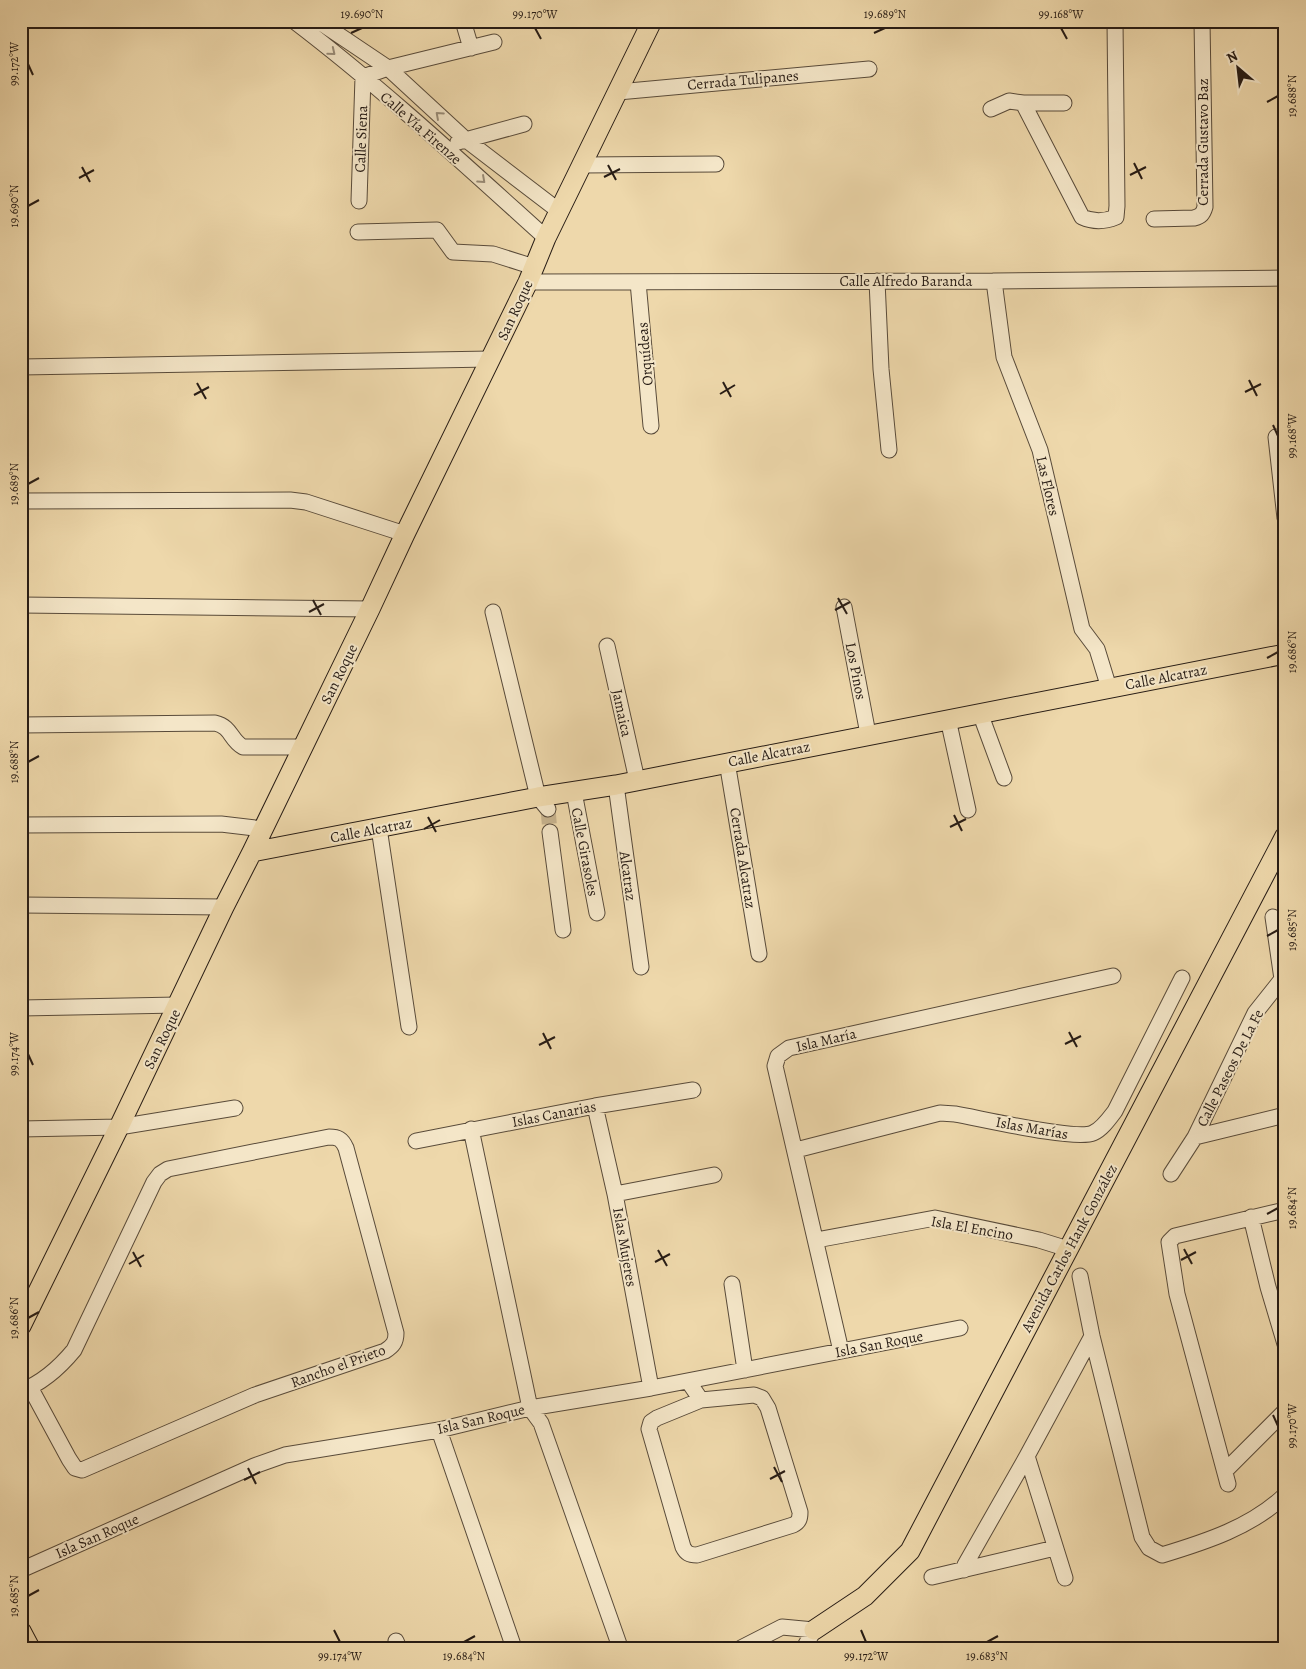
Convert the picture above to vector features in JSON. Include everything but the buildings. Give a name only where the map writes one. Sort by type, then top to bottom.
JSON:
[{"type":"main road","name":"San Roque","points":[[21,1326],[119,1128],[224,907],[304,747],[531,275],[546,238],[652,21]]},
{"type":"main road","name":"Calle Alcatraz","points":[[252,852],[379,828],[543,803],[574,792],[1285,654]]},
{"type":"main road","name":"Avenida Carlos Hank González","points":[[814,1630],[865,1596],[910,1551],[1068,1249],[1280,855],[1285,836]]},
{"type":"main road","points":[[21,1631],[30,1648]]},
{"type":"street","name":"Calle Vía Firenze","points":[[294,21],[445,147],[546,238]]},
{"type":"street","name":"Calle Vía Firenze","points":[[318,21],[388,68],[465,138],[559,211]]},
{"type":"street","points":[[464,21],[471,48]]},
{"type":"street","points":[[1023,103],[1082,217],[1090,221],[1109,220],[1116,217],[1115,21]]},
{"type":"street","name":"Cerrada Gustavo Baz","points":[[1154,218],[1194,218],[1200,217],[1204,213],[1202,21]]},
{"type":"street","points":[[363,77],[388,68],[494,42]]},
{"type":"street","name":"Cerrada Tulipanes","points":[[618,92],[869,69]]},
{"type":"street","name":"Calle Siena","points":[[359,201],[363,77]]},
{"type":"street","points":[[991,109],[1009,101],[1064,103]]},
{"type":"street","points":[[445,147],[465,138],[524,124]]},
{"type":"street","points":[[582,165],[716,164]]},
{"type":"street","points":[[358,232],[437,230],[453,252],[493,254],[531,275]]},
{"type":"street","name":"Calle Alfredo Baranda","points":[[531,275],[638,282],[1285,278]]},
{"type":"street","points":[[877,281],[881,369],[889,450]]},
{"type":"street","name":"Las Flores","points":[[994,281],[1004,357],[1040,450],[1082,629],[1097,649],[1109,688]]},
{"type":"street","name":"Orquídeas","points":[[638,282],[651,426]]},
{"type":"street","points":[[21,368],[491,359]]},
{"type":"street","points":[[1276,437],[1285,518]]},
{"type":"street","points":[[21,501],[290,500],[306,502],[405,534]]},
{"type":"street","points":[[21,605],[370,609]]},
{"type":"street","name":"Los Pinos","points":[[844,607],[868,734]]},
{"type":"street","points":[[493,612],[543,803]]},
{"type":"street","name":"Jamaica","points":[[607,646],[637,780]]},
{"type":"street","points":[[980,713],[1004,778]]},
{"type":"street","points":[[948,719],[968,810]]},
{"type":"street","points":[[21,726],[215,723],[223,725],[229,730],[238,744],[243,746],[304,747]]},
{"type":"street","name":"Cerrada Alcatraz","points":[[727,762],[759,954]]},
{"type":"street","name":"Alcatraz","points":[[616,784],[641,967]]},
{"type":"street","name":"Calle Girasoles","points":[[574,792],[597,913]]},
{"type":"street","points":[[21,825],[221,824],[263,829]]},
{"type":"street","points":[[379,828],[409,1027]]},
{"type":"street","points":[[550,832],[563,930]]},
{"type":"street","points":[[21,905],[224,907]]},
{"type":"street","points":[[1273,917],[1283,982]]},
{"type":"street","name":"Isla María","points":[[841,1351],[796,1150],[775,1066],[778,1056],[789,1048],[1113,976]]},
{"type":"street","name":"Islas Marías","points":[[796,1150],[940,1114],[955,1114],[1067,1135],[1093,1134],[1103,1126],[1115,1111],[1182,978]]},
{"type":"street","name":"Calle Paseos De La Fe","points":[[1195,1137],[1255,1013],[1283,982]]},
{"type":"street","points":[[21,1008],[178,1005]]},
{"type":"street","name":"Islas Canarias","points":[[416,1141],[595,1106],[693,1090]]},
{"type":"street","name":"Islas Mujeres","points":[[595,1106],[615,1194],[651,1388]]},
{"type":"street","points":[[21,1129],[119,1128],[235,1108]]},
{"type":"street","name":"Calle Paseos De La Fe","points":[[1195,1137],[1285,1115]]},
{"type":"street","points":[[471,1129],[530,1408],[541,1423],[620,1647]]},
{"type":"street","points":[[1171,1174],[1195,1137]]},
{"type":"street","name":"Rancho el Prieto","points":[[319,1138],[340,1138],[346,1148],[396,1332],[396,1340],[392,1347],[255,1395],[82,1470],[75,1468],[26,1389],[65,1361],[74,1350],[154,1182],[160,1174],[168,1169],[319,1138]]},
{"type":"street","points":[[615,1194],[714,1176]]},
{"type":"street","points":[[1285,1210],[1175,1236],[1169,1242],[1176,1294],[1226,1477],[1285,1411]]},
{"type":"street","points":[[1251,1217],[1268,1287],[1285,1344]]},
{"type":"street","name":"Isla El Encino","points":[[816,1240],[935,1218],[1039,1240],[1068,1249]]},
{"type":"street","points":[[1080,1276],[1092,1336],[1142,1537],[1149,1548],[1162,1555],[1193,1545],[1249,1522],[1285,1495]]},
{"type":"street","points":[[732,1284],[745,1370]]},
{"type":"street","name":"Isla San Roque","points":[[21,1570],[254,1466],[285,1455],[439,1430],[530,1408],[651,1388],[960,1328]]},
{"type":"street","points":[[964,1570],[964,1565],[1028,1456],[1092,1336]]},
{"type":"street","points":[[688,1381],[701,1400]]},
{"type":"street","points":[[754,1395],[762,1398],[768,1408],[800,1512],[798,1522],[696,1555],[686,1552],[649,1429],[651,1422],[657,1418],[701,1400],[754,1395]]},
{"type":"street","points":[[439,1430],[514,1648]]},
{"type":"street","points":[[1028,1456],[1065,1578]]},
{"type":"street","points":[[932,1577],[1055,1548]]},
{"type":"street","points":[[741,1648],[782,1627],[814,1630],[804,1648]]},
{"type":"tunnel","points":[[548,809],[550,832]]}]
